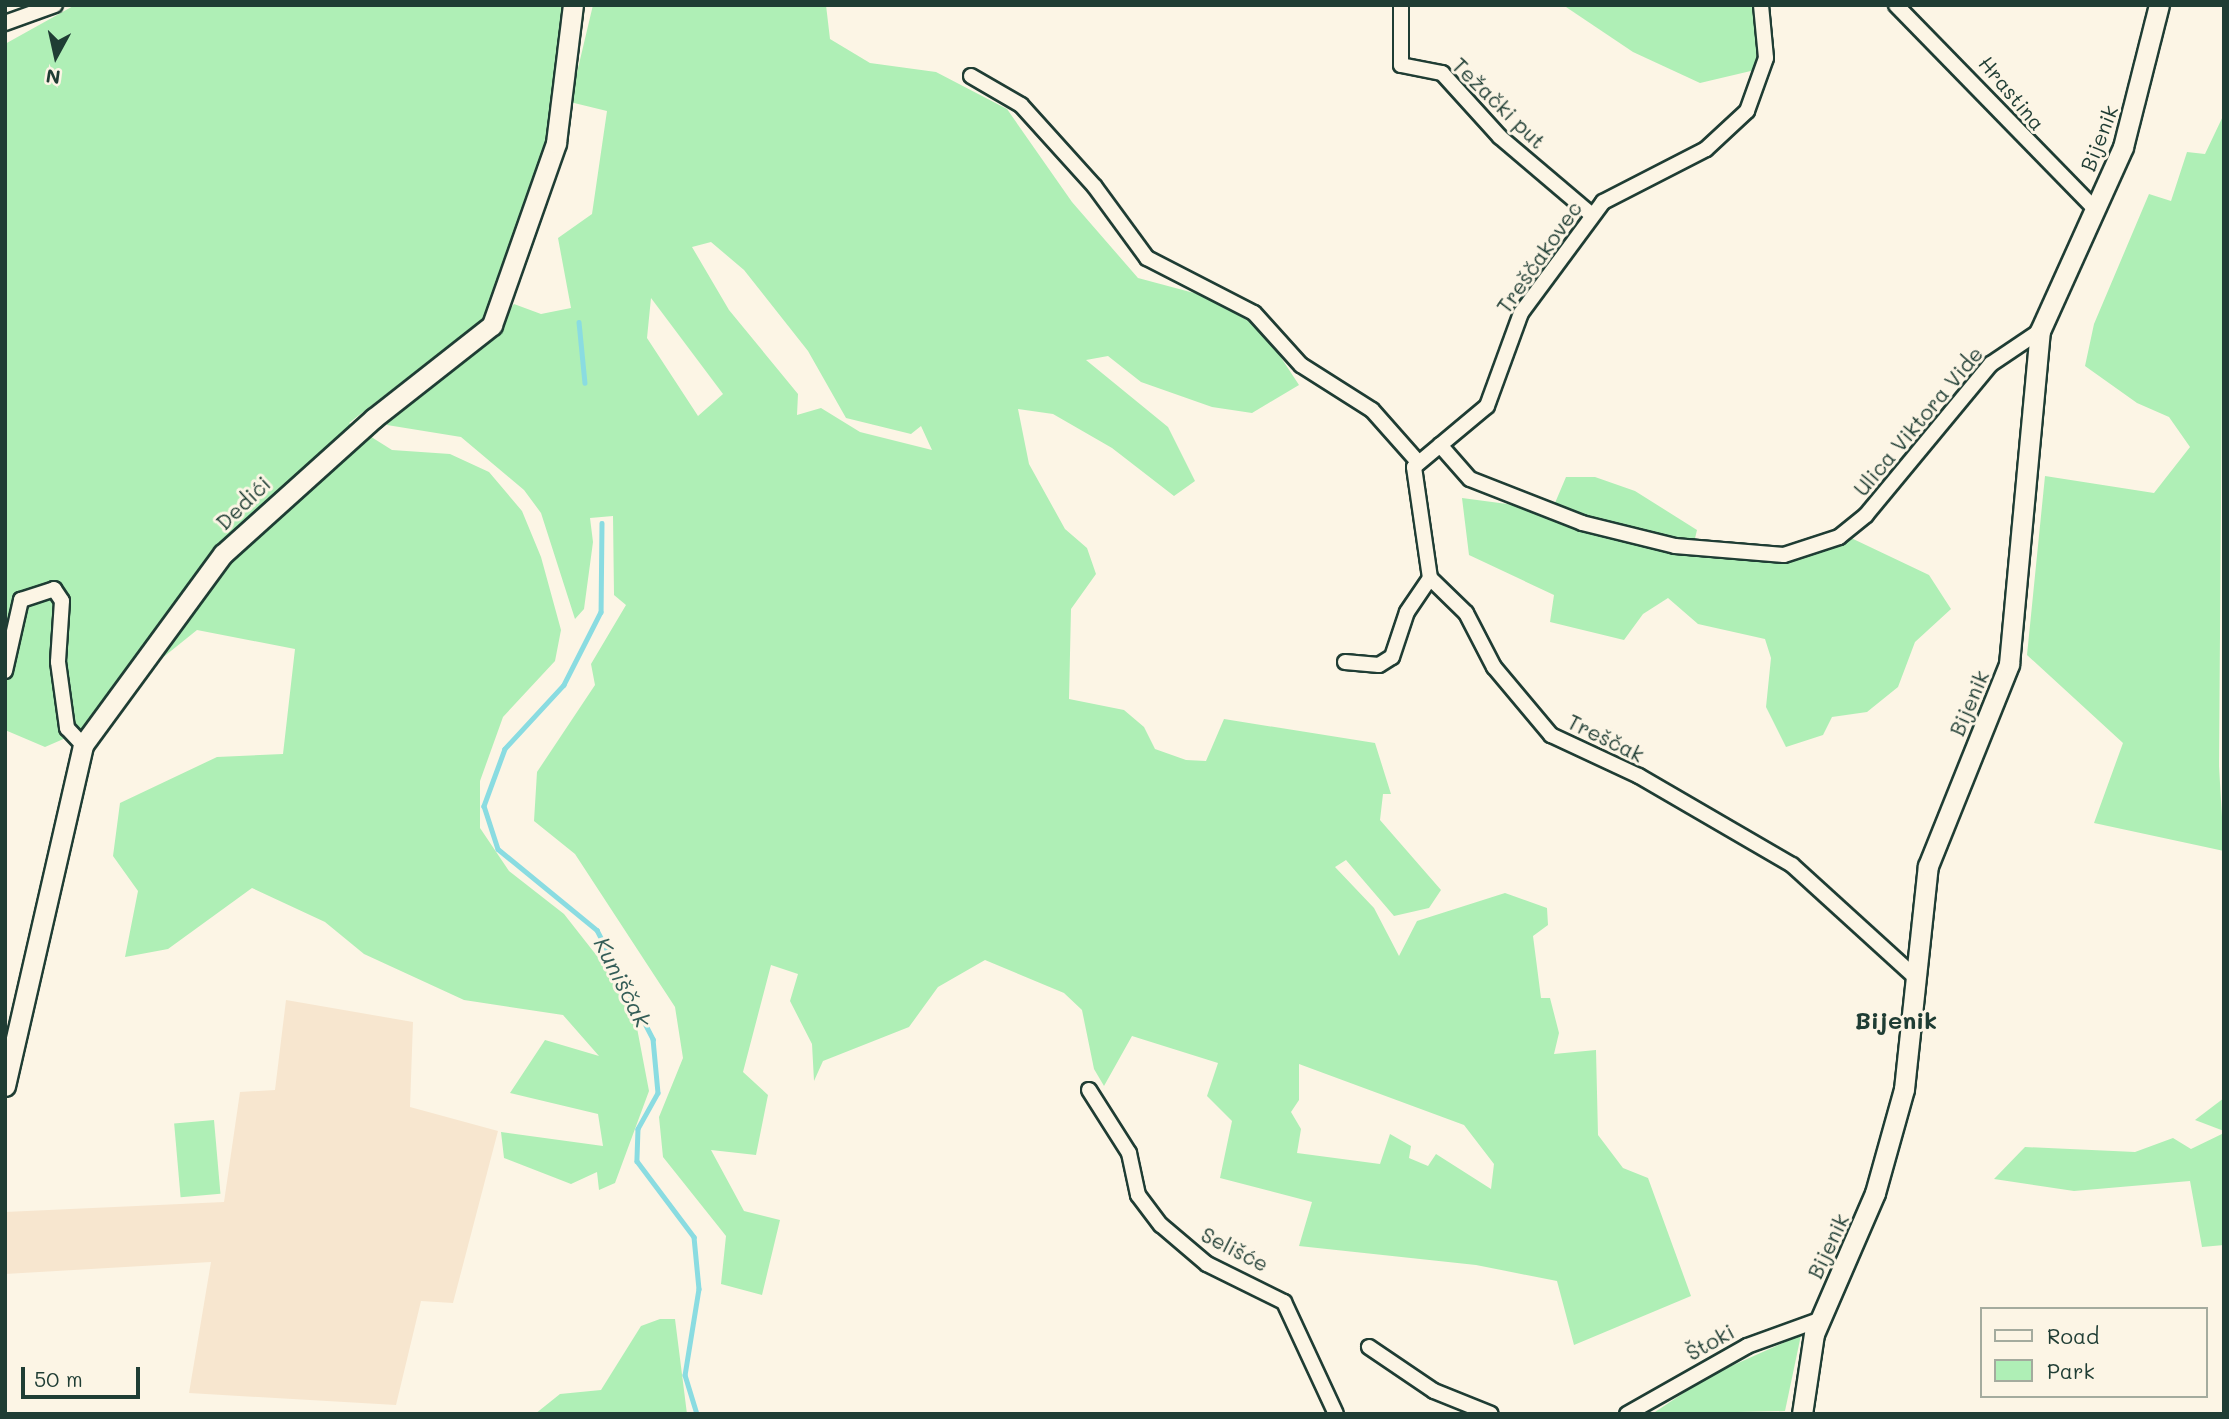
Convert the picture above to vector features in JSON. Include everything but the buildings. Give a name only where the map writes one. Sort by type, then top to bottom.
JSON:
[{"type":"main road","name":"Dedići","points":[[5,1086],[83,745],[223,554],[374,418],[492,325],[556,143],[573,5]]},
{"type":"main road","name":"Bijenik","points":[[1802,1414],[1819,1320],[1887,1159],[1908,1066],[1928,866],[2009,664],[2040,331],[2132,120],[2158,5]]},
{"type":"street","points":[[5,23],[55,5]]},
{"type":"street","name":"Težački put","points":[[1401,5],[1401,65],[1443,73],[1500,137],[1592,215]]},
{"type":"street","name":"Treščakovec","points":[[1418,462],[1487,406],[1521,313],[1592,215],[1616,192],[1706,149],[1747,111],[1766,58],[1761,5]]},
{"type":"street","name":"Hrastina","points":[[1896,5],[2094,208]]},
{"type":"street","points":[[971,76],[1021,106],[1094,187],[1146,258],[1254,313],[1301,365],[1372,410],[1418,462],[1413,472],[1429,539],[1430,578],[1407,612],[1392,657],[1379,665],[1345,662]]},
{"type":"street","name":"Ulica Viktora Vide","points":[[1440,446],[1470,479],[1582,523],[1675,546],[1784,555],[1839,537],[1866,515],[1991,364],[2040,331]]},
{"type":"street","name":"Treščak","points":[[1430,578],[1466,613],[1494,667],[1542,727],[1792,865],[1916,978]]},
{"type":"street","points":[[5,671],[21,600],[54,589],[62,601],[58,662],[67,728],[83,745]]},
{"type":"street","name":"Selišće","points":[[1089,1090],[1129,1153],[1138,1195],[1161,1226],[1207,1264],[1284,1302],[1336,1414]]},
{"type":"street","name":"Štoki","points":[[1627,1414],[1747,1346],[1819,1320]]},
{"type":"street","points":[[1369,1348],[1434,1391],[1491,1414]]},
{"type":"shaded area","points":[[286,1000],[413,1022],[410,1107],[498,1131],[453,1303],[421,1301],[396,1405],[189,1393],[211,1262],[5,1274],[5,1212],[224,1202],[240,1092],[275,1090]]},
{"type":"green space","points":[[75,5],[567,5],[548,153],[489,314],[349,423],[392,450],[450,454],[489,472],[522,511],[541,557],[561,630],[555,661],[503,717],[480,781],[480,828],[509,871],[564,914],[615,979],[637,1028],[649,1091],[615,1183],[599,1190],[597,1172],[571,1184],[504,1158],[501,1132],[603,1146],[598,1114],[510,1093],[545,1040],[599,1056],[563,1015],[464,1000],[364,954],[325,922],[252,888],[168,949],[125,957],[138,891],[113,856],[120,803],[217,757],[283,754],[295,649],[197,630],[156,663],[121,714],[45,747],[5,730],[5,44]]},
{"type":"green space","points":[[593,5],[826,5],[830,39],[870,63],[936,72],[1007,109],[1072,202],[1138,278],[1209,297],[1263,330],[1299,385],[1252,413],[1212,407],[1141,382],[1108,356],[1086,360],[1168,427],[1195,481],[1174,496],[1112,448],[1053,414],[1018,409],[1029,464],[1065,529],[1087,548],[1096,574],[1071,609],[1069,699],[1124,710],[1144,727],[1155,749],[1186,760],[1206,761],[1224,719],[1375,743],[1391,794],[1383,794],[1380,820],[1441,890],[1429,908],[1394,916],[1346,860],[1335,867],[1374,908],[1399,956],[1417,921],[1505,893],[1547,908],[1548,925],[1533,936],[1541,998],[1550,998],[1559,1033],[1554,1054],[1596,1050],[1598,1135],[1623,1168],[1648,1178],[1691,1296],[1574,1345],[1557,1281],[1476,1265],[1299,1246],[1312,1202],[1220,1178],[1232,1121],[1207,1096],[1218,1063],[1132,1036],[1104,1086],[1094,1069],[1082,1010],[1064,993],[985,960],[938,987],[909,1027],[823,1061],[814,1081],[812,1044],[790,1001],[798,974],[771,965],[743,1072],[768,1095],[756,1155],[711,1150],[744,1211],[780,1220],[762,1295],[721,1284],[726,1236],[663,1157],[659,1117],[683,1058],[675,1007],[575,854],[534,821],[537,772],[595,685],[591,664],[626,605],[614,595],[613,516],[590,518],[593,542],[584,609],[575,619],[541,513],[524,490],[461,437],[387,425],[389,415],[491,336],[514,304],[541,314],[571,308],[558,238],[592,214],[607,111],[570,102]],"holes":[[[711,242],[744,270],[808,351],[846,418],[911,434],[921,426],[932,450],[860,432],[821,408],[797,415],[798,394],[729,310],[692,247]],[[651,298],[723,394],[698,416],[647,338]],[[1299,1064],[1464,1125],[1494,1164],[1491,1189],[1436,1154],[1428,1166],[1409,1158],[1411,1146],[1390,1134],[1380,1164],[1297,1153],[1301,1129],[1291,1112],[1299,1100]]]},
{"type":"green space","points":[[1563,5],[1756,5],[1761,52],[1755,70],[1700,83],[1633,52]]},
{"type":"green space","points":[[2224,114],[2219,766],[2224,851],[2094,823],[2123,743],[2027,655],[2045,476],[2154,493],[2190,447],[2169,417],[2137,403],[2085,366],[2094,324],[2149,194],[2171,201],[2187,152],[2205,154]]},
{"type":"green space","points":[[1566,477],[1595,477],[1635,491],[1697,530],[1691,555],[1796,560],[1849,537],[1929,575],[1951,609],[1915,642],[1898,687],[1867,712],[1832,717],[1823,735],[1786,747],[1766,707],[1771,658],[1765,639],[1698,624],[1668,598],[1643,614],[1624,640],[1550,622],[1554,595],[1469,555],[1462,498],[1552,510]]},
{"type":"green space","points":[[2224,1098],[2224,1131],[2195,1120]]},
{"type":"green space","points":[[214,1120],[220,1194],[181,1197],[174,1123]]},
{"type":"green space","points":[[2224,1133],[2224,1245],[2202,1247],[2190,1181],[2074,1191],[1994,1179],[2025,1147],[2135,1152],[2173,1138],[2191,1149]]},
{"type":"green space","points":[[660,1319],[675,1319],[687,1414],[535,1414],[560,1394],[601,1390],[641,1326]]},
{"type":"green space","points":[[1801,1335],[1785,1411],[1652,1414],[1709,1376]]},
{"type":"waterway","name":"Kuniščak","points":[[579,322],[585,383]]},
{"type":"waterway","name":"Kuniščak","points":[[602,523],[601,612],[564,685],[505,749],[484,806],[498,849],[597,930],[653,1039],[658,1093],[638,1129],[637,1161],[694,1237],[699,1289],[685,1375],[697,1414]]},
{"type":"district","name":"Bijenik","points":[[1896,1020]]}]
